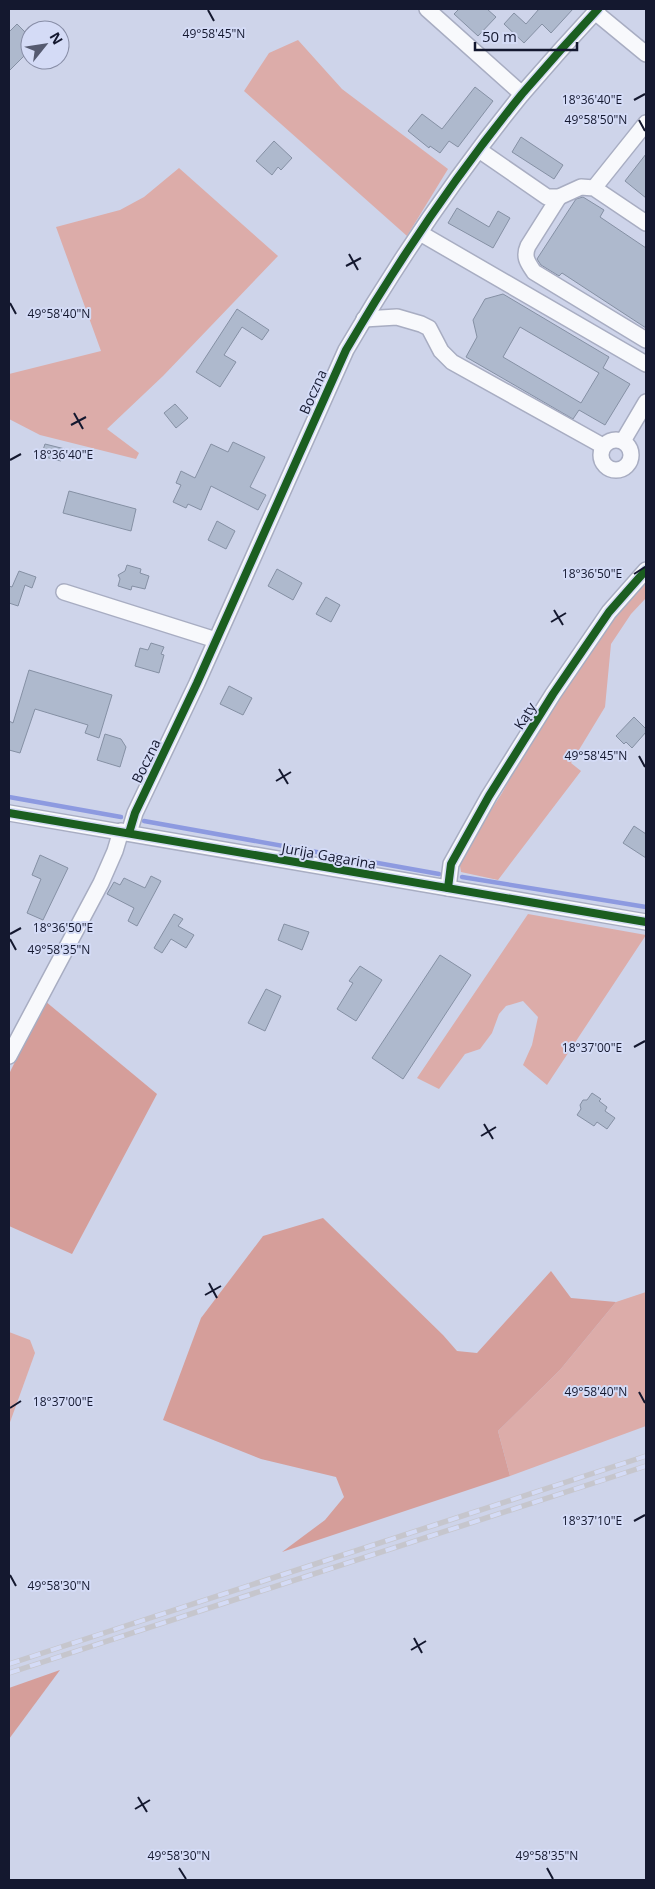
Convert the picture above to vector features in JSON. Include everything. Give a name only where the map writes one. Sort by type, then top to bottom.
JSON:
[{"type":"street","points":[[427,9],[522,94]]},
{"type":"street","points":[[596,10],[646,54]]},
{"type":"street","name":"Boczna","points":[[125,832],[216,640],[346,350],[420,232],[479,150],[522,94],[596,10]]},
{"type":"street","points":[[594,188],[646,124]]},
{"type":"street","points":[[479,150],[548,197],[560,197],[581,187],[594,188],[646,223]]},
{"type":"street","points":[[560,197],[528,246],[525,253],[527,261],[534,272],[646,340]]},
{"type":"street","points":[[420,232],[646,364]]},
{"type":"street","points":[[364,319],[397,317],[410,319],[429,328],[441,351],[452,362],[603,446]]},
{"type":"street","points":[[623,441],[646,402]]},
{"type":"street","points":[[611,440],[623,441],[629,446],[631,456],[627,466],[618,470],[612,470],[604,464],[600,455],[603,446],[611,440]]},
{"type":"street","name":"Kąty","points":[[448,888],[451,864],[488,796],[553,694],[609,612],[646,570]]},
{"type":"street","points":[[64,592],[216,640]]},
{"type":"street","name":"Jurija Gagarina","points":[[9,813],[646,922]]},
{"type":"street","points":[[9,1056],[101,883],[125,832]]},
{"type":"shaded area","points":[[298,40],[342,89],[448,169],[407,236],[244,91],[269,53]]},
{"type":"shaded area","points":[[179,168],[278,256],[163,376],[107,429],[139,453],[136,459],[40,435],[9,419],[9,374],[101,351],[56,227],[120,210],[144,197]]},
{"type":"shaded area","points":[[646,577],[646,598],[631,614],[611,644],[605,707],[571,763],[581,771],[498,880],[461,872],[459,860],[502,793],[540,723],[598,636]]},
{"type":"shaded area","points":[[528,914],[646,935],[547,1085],[523,1065],[532,1045],[538,1017],[523,1001],[506,1006],[499,1014],[492,1033],[480,1049],[465,1054],[439,1089],[417,1078]]},
{"type":"shaded area","points":[[45,1001],[157,1094],[72,1254],[9,1226],[9,1074]]},
{"type":"shaded area","points":[[323,1218],[457,1351],[477,1353],[551,1271],[571,1298],[616,1302],[560,1370],[498,1431],[510,1476],[282,1552],[325,1520],[344,1497],[336,1477],[261,1459],[163,1420],[201,1318],[263,1236]]},
{"type":"shaded area","points":[[646,1292],[646,1426],[510,1476],[498,1431],[560,1370],[616,1302]]},
{"type":"shaded area","points":[[9,1332],[30,1340],[35,1353],[9,1425]]},
{"type":"shaded area","points":[[60,1670],[9,1739],[9,1688]]},
{"type":"building","points":[[459,9],[487,9],[496,17],[478,36],[454,14]]},
{"type":"building","points":[[539,9],[573,9],[551,33],[542,24],[524,43],[504,24],[514,13],[526,24]]},
{"type":"building","points":[[17,24],[20,27],[20,60],[9,71],[9,32]]},
{"type":"building","points":[[475,87],[493,101],[458,147],[449,141],[440,153],[430,146],[429,148],[408,131],[422,114],[442,129]]},
{"type":"building","points":[[521,137],[563,165],[554,179],[512,152]]},
{"type":"building","points":[[274,141],[292,158],[281,170],[278,167],[272,175],[256,161]]},
{"type":"building","points":[[646,154],[646,198],[625,181]]},
{"type":"building","points":[[583,197],[604,210],[600,217],[646,248],[646,328],[562,273],[559,276],[541,265],[537,259],[576,199]]},
{"type":"building","points":[[457,208],[489,227],[498,211],[510,218],[493,248],[448,223]]},
{"type":"building","points":[[503,294],[609,357],[603,368],[630,384],[605,425],[579,410],[573,419],[466,357],[477,337],[473,320],[485,299]],"holes":[[[520,327],[599,373],[581,403],[503,357]]]},
{"type":"building","points":[[237,309],[269,330],[262,340],[242,327],[224,355],[236,362],[220,387],[196,372]]},
{"type":"building","points":[[175,404],[188,418],[176,428],[164,413]]},
{"type":"building","points":[[233,442],[265,457],[250,487],[266,495],[258,510],[211,486],[201,510],[188,504],[186,508],[173,502],[181,485],[176,483],[181,471],[195,478],[211,444],[228,452]]},
{"type":"building","points":[[45,444],[65,449],[61,461],[41,456]]},
{"type":"building","points":[[69,491],[136,509],[131,531],[63,513]]},
{"type":"building","points":[[217,521],[235,531],[226,549],[208,540]]},
{"type":"building","points":[[127,565],[141,569],[140,573],[149,576],[145,589],[132,586],[131,590],[118,586],[120,579],[118,575],[125,571]]},
{"type":"building","points":[[277,569],[302,583],[293,600],[268,586]]},
{"type":"building","points":[[19,571],[36,577],[32,588],[25,585],[18,606],[9,603],[9,586],[12,587]]},
{"type":"building","points":[[326,597],[340,605],[331,622],[316,614]]},
{"type":"building","points":[[151,643],[164,647],[161,654],[164,655],[159,673],[135,666],[140,648],[148,650]]},
{"type":"building","points":[[29,670],[112,695],[99,738],[85,733],[88,725],[35,709],[20,753],[9,750],[9,721],[13,723]]},
{"type":"building","points":[[229,686],[252,698],[243,715],[220,704]]},
{"type":"building","points":[[634,717],[646,729],[646,732],[632,748],[626,742],[624,744],[616,736]]},
{"type":"building","points":[[105,734],[121,739],[126,747],[120,767],[97,760]]},
{"type":"building","points":[[634,826],[646,834],[646,858],[623,843]]},
{"type":"building","points":[[40,855],[68,868],[43,920],[27,913],[41,879],[32,875]]},
{"type":"building","points":[[151,876],[161,881],[137,926],[128,921],[134,908],[107,894],[114,882],[120,885],[124,878],[145,888]]},
{"type":"building","points":[[174,914],[183,919],[178,926],[194,935],[186,948],[171,939],[162,953],[154,948]]},
{"type":"building","points":[[284,924],[309,932],[302,950],[278,940]]},
{"type":"building","points":[[440,955],[471,975],[403,1079],[372,1058]]},
{"type":"building","points":[[360,966],[382,980],[356,1021],[337,1009],[353,983],[349,981]]},
{"type":"building","points":[[266,989],[281,996],[265,1031],[248,1023]]},
{"type":"building","points":[[592,1093],[601,1099],[599,1101],[607,1107],[605,1111],[615,1118],[607,1129],[597,1122],[594,1126],[577,1115],[583,1100],[587,1100]]},
{"type":"waterway","points":[[9,797],[121,817]]},
{"type":"waterway","points":[[144,821],[439,874]]},
{"type":"waterway","points":[[462,877],[646,907]]},
{"type":"railway","points":[[9,1664],[646,1456]]},
{"type":"railway","points":[[9,1673],[646,1466]]},
{"type":"cycle path","points":[[129,833],[135,813],[197,683],[346,350],[407,251],[474,155],[522,94],[598,9]]},
{"type":"cycle path","points":[[448,888],[451,864],[489,796],[553,694],[609,612],[646,570]]},
{"type":"cycle path","points":[[9,813],[646,922]]}]
